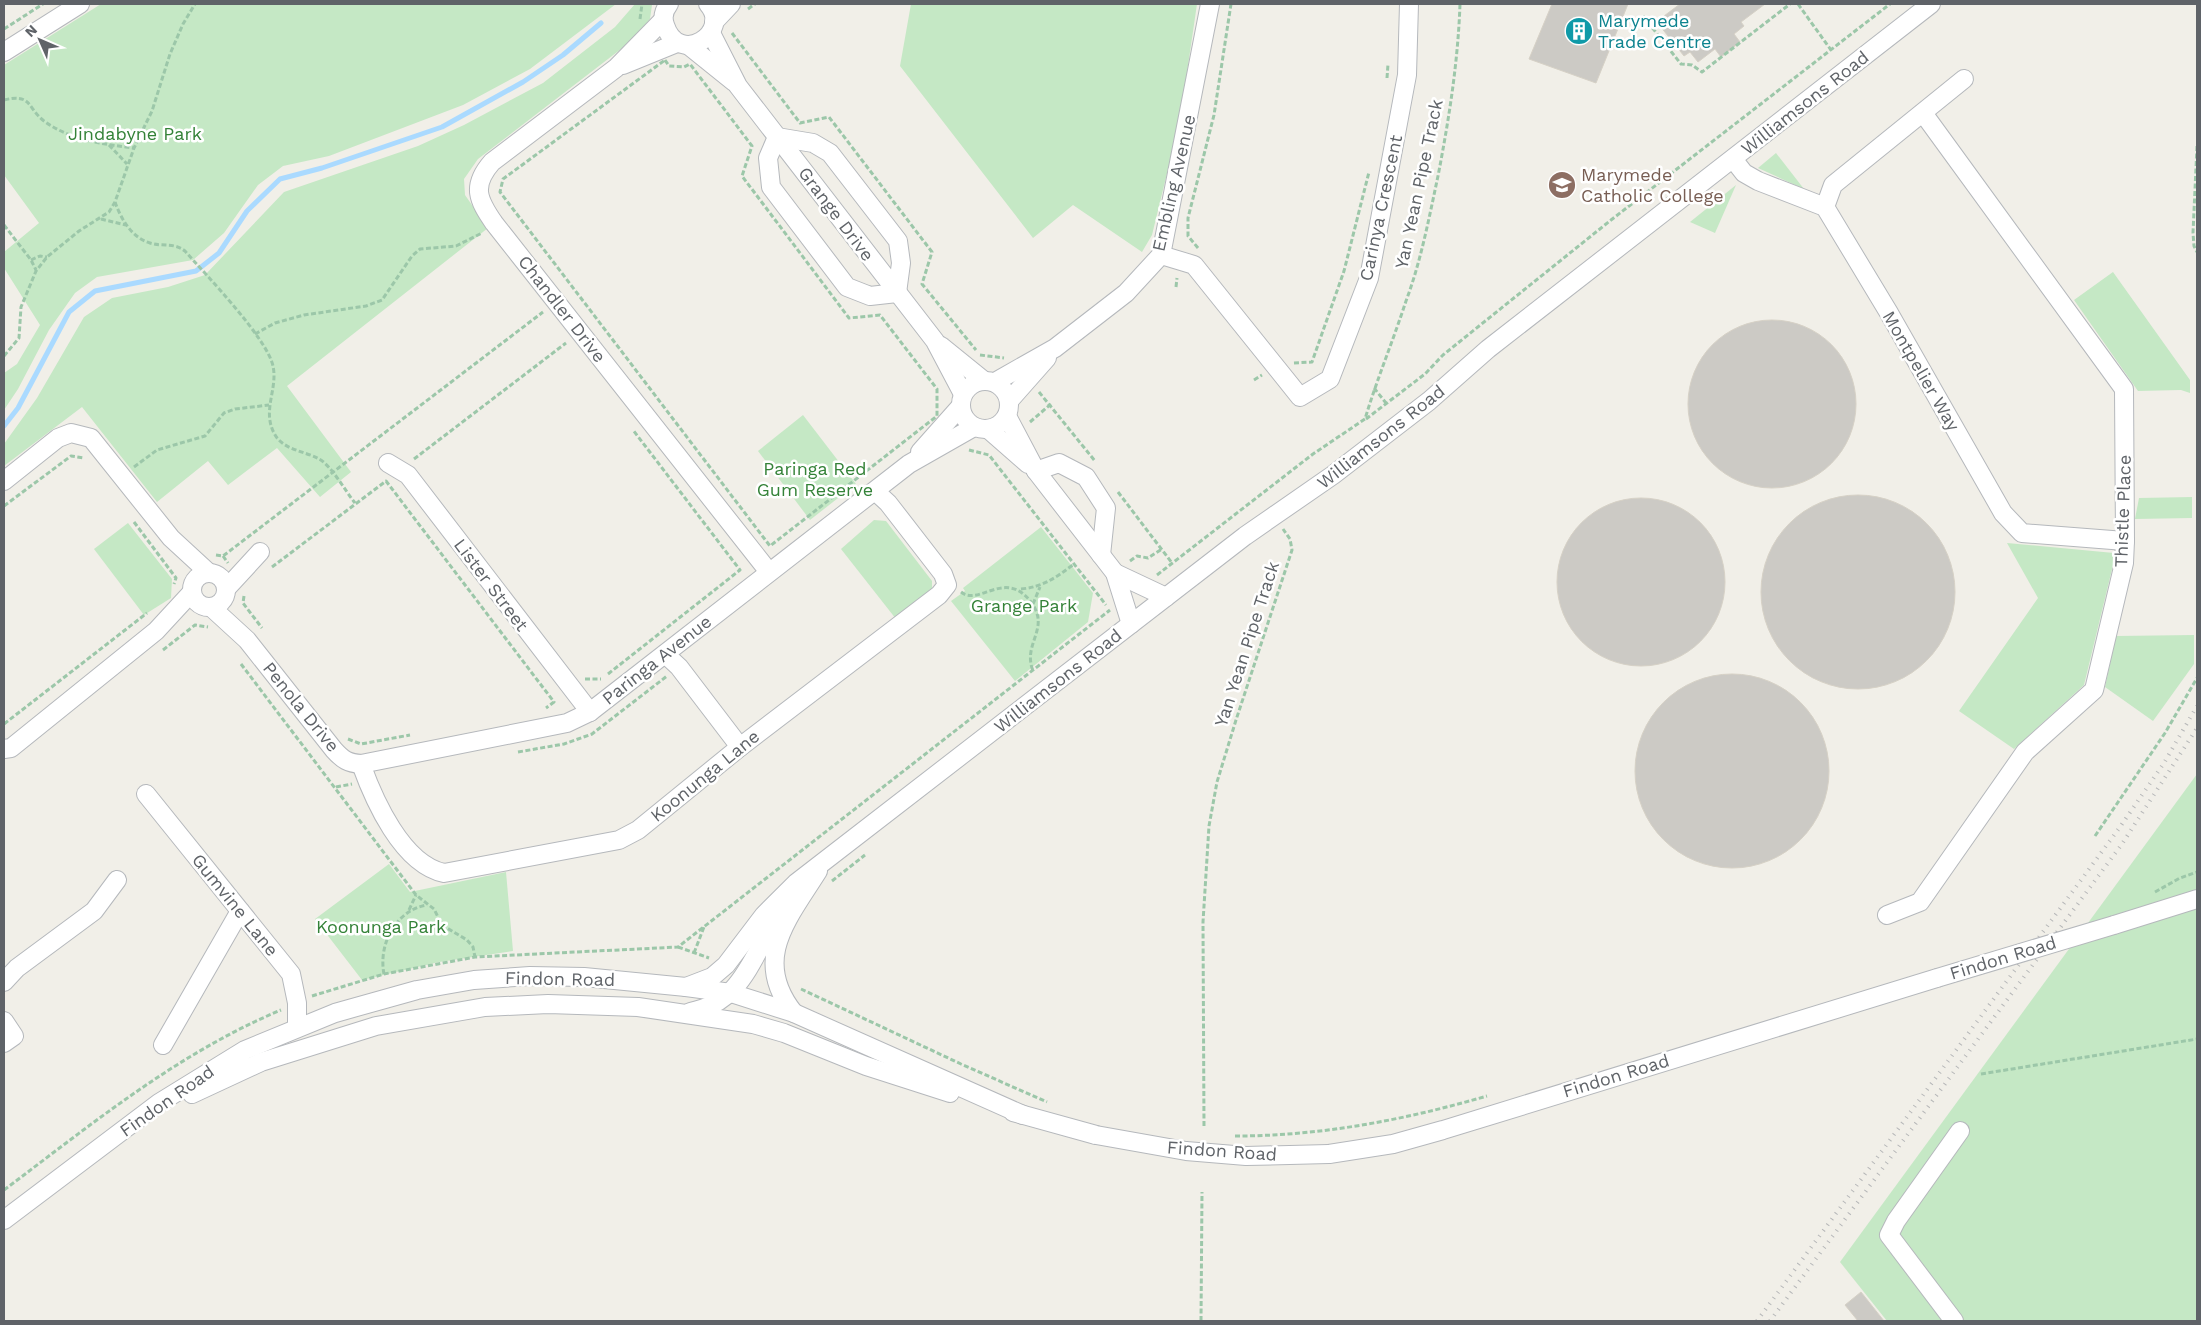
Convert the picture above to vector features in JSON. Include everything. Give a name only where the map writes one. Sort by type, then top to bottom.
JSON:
[{"type":"street","points":[[4,52],[80,4]]},
{"type":"street","name":"Grange Drive","points":[[708,4],[712,27],[738,86],[935,341],[961,400]]},
{"type":"street","name":"Embling Avenue","points":[[1008,408],[1024,374],[1126,293],[1161,255],[1210,4]]},
{"type":"street","name":"Carinya Crescent","points":[[1161,255],[1194,265],[1300,397],[1330,379],[1369,278],[1408,75],[1409,4]]},
{"type":"street","name":"Williamsons Road","points":[[686,986],[712,977],[726,965],[764,915],[796,883],[1166,597],[1273,516],[1341,469],[1429,401],[1483,354],[1931,4]]},
{"type":"street","points":[[712,27],[739,7]]},
{"type":"street","name":"Grange Drive","points":[[665,9],[668,35],[683,44],[738,86]]},
{"type":"street","name":"Chandler Drive","points":[[665,9],[616,68],[484,170],[478,191],[480,202],[488,228],[769,572]]},
{"type":"street","name":"Chandler Drive","points":[[616,68],[683,44],[704,40],[712,27]]},
{"type":"street","points":[[1733,159],[1744,173],[1758,182],[1825,207],[1833,185],[1964,79]]},
{"type":"street","name":"Thistle Place","points":[[1887,915],[1920,902],[2025,752],[2094,690],[2124,563],[2125,541],[2124,389],[1923,113]]},
{"type":"street","points":[[777,137],[813,143],[830,153],[898,241],[901,263],[897,293],[870,296],[847,287],[771,187],[768,158],[777,137]]},
{"type":"street","name":"Montpelier Way","points":[[1825,207],[1889,313],[2003,513],[2014,527],[2022,533],[2125,541]]},
{"type":"street","name":"Grange Drive","points":[[935,341],[989,381]]},
{"type":"street","name":"Embling Avenue","points":[[989,381],[1024,374]]},
{"type":"street","points":[[1036,471],[1008,408],[1004,389],[989,381],[970,385],[961,400],[965,419],[981,428],[1036,471],[1115,573],[1166,597]]},
{"type":"street","name":"Paringa Avenue","points":[[909,464],[961,400]]},
{"type":"street","points":[[981,428],[1000,424],[1008,408]]},
{"type":"street","name":"Paringa Avenue","points":[[361,764],[567,723],[590,712],[909,464],[981,428]]},
{"type":"street","name":"Penola Drive","points":[[4,481],[58,438],[71,433],[91,438],[172,538],[209,595],[342,759],[351,763],[361,764]]},
{"type":"street","points":[[1036,471],[1059,463],[1086,476],[1106,508],[1101,554]]},
{"type":"street","name":"Lister Street","points":[[394,466],[590,712]]},
{"type":"street","points":[[875,491],[888,503],[943,574],[947,585]]},
{"type":"street","name":"Penola Drive","points":[[172,538],[224,580],[209,595]]},
{"type":"street","points":[[4,749],[12,748],[156,631],[209,595],[260,552],[213,573],[200,575],[209,595]]},
{"type":"street","points":[[1115,573],[1117,604],[1131,624]]},
{"type":"street","name":"Koonunga Lane","points":[[361,764],[382,813],[416,859],[431,871],[444,874],[619,840],[638,830],[740,747],[939,595],[947,585]]},
{"type":"street","points":[[665,654],[679,667],[740,747]]},
{"type":"street","name":"Gumvine Lane","points":[[146,794],[291,974],[297,1003],[297,1027]]},
{"type":"street","points":[[794,1013],[782,998],[776,984],[775,948],[782,928],[824,862]]},
{"type":"street","name":"Williamsons Road","points":[[728,994],[739,985],[772,923],[824,862]]},
{"type":"street","points":[[4,982],[17,968],[94,911],[117,880]]},
{"type":"street","name":"Findon Road","points":[[111,1140],[202,1088],[261,1062],[376,1026],[485,1007],[548,1004],[638,1007],[753,1024],[784,1032],[866,1066],[1023,1115],[1096,1135],[1186,1151],[1236,1155],[1329,1154],[1393,1144],[1443,1130],[2197,899]]},
{"type":"street","points":[[163,1045],[240,911]]},
{"type":"street","points":[[726,965],[721,976],[728,994],[741,1014],[753,1024]]},
{"type":"street","name":"Findon Road","points":[[4,1220],[159,1103],[245,1050],[297,1027],[374,1002],[417,990],[474,980],[530,976],[584,978],[686,986],[728,994],[794,1013],[1023,1115]]},
{"type":"street","points":[[683,1013],[715,1005],[728,994]]},
{"type":"street","points":[[4,1021],[14,1036],[4,1043]]},
{"type":"street","points":[[1954,1321],[1889,1235],[1896,1221],[1960,1131]]},
{"type":"path","points":[[4,29],[43,4]]},
{"type":"path","points":[[4,356],[18,338],[21,307],[36,271],[47,257],[79,231],[100,219],[115,202],[127,165],[152,111],[170,54],[182,24],[195,4]]},
{"type":"path","points":[[739,7],[755,4]]},
{"type":"path","points":[[1200,251],[1188,236],[1188,218],[1214,115],[1231,4]]},
{"type":"path","name":"Yan Yean Pipe Track","points":[[1365,419],[1374,387],[1406,301],[1427,228],[1448,122],[1459,32],[1460,4]]},
{"type":"path","points":[[1643,16],[1681,64],[1692,66],[1702,72],[1790,4]]},
{"type":"path","points":[[1798,4],[1831,50]]},
{"type":"path","points":[[1142,585],[1313,454],[1365,419],[1425,374],[1443,355],[1611,220],[1890,4]]},
{"type":"path","points":[[735,24],[732,32],[800,123],[829,118],[932,252],[922,284],[980,356],[1012,358],[1051,404],[1098,465]]},
{"type":"path","points":[[665,60],[669,66],[684,67],[690,64],[752,146],[742,176],[849,318],[880,315],[937,389],[937,416],[770,546],[513,210],[500,192],[503,179],[665,60]]},
{"type":"path","points":[[1387,82],[1388,63]]},
{"type":"path","points":[[4,100],[16,97],[26,100],[42,120],[64,134],[109,145],[134,148]]},
{"type":"path","points":[[109,145],[127,165]]},
{"type":"path","points":[[2197,146],[2193,232],[2194,246],[2197,252]]},
{"type":"path","points":[[1290,363],[1312,362],[1344,271],[1370,170]]},
{"type":"path","points":[[115,202],[126,224],[137,236],[150,243],[174,245],[185,251],[256,334],[269,352],[274,367],[274,381],[269,405],[269,420],[274,435],[288,447],[321,460],[355,503]]},
{"type":"path","points":[[256,334],[275,323],[304,315],[366,306],[382,300],[412,256],[420,249],[456,246],[488,228],[513,210]]},
{"type":"path","points":[[100,219],[126,224]]},
{"type":"path","points":[[4,225],[31,260],[36,271]]},
{"type":"path","points":[[487,240],[488,228]]},
{"type":"path","points":[[31,260],[40,256],[47,257]]},
{"type":"path","points":[[537,305],[548,319]]},
{"type":"path","points":[[206,554],[223,556],[543,312]]},
{"type":"path","points":[[562,337],[572,350]]},
{"type":"path","points":[[269,569],[386,481],[394,466],[417,457],[566,343]]},
{"type":"path","points":[[1374,387],[1386,403]]},
{"type":"path","points":[[123,477],[157,450],[205,436],[224,413],[235,409],[269,405]]},
{"type":"path","points":[[579,671],[585,679],[599,681],[740,570],[632,429]]},
{"type":"path","points":[[678,947],[1117,604],[1074,564],[989,454],[966,449]]},
{"type":"path","points":[[4,506],[71,456],[84,458],[89,465]]},
{"type":"path","points":[[417,457],[423,465]]},
{"type":"path","points":[[137,464],[143,472]]},
{"type":"path","points":[[386,481],[554,702],[549,708],[540,710]]},
{"type":"path","points":[[1115,488],[1172,563]]},
{"type":"path","name":"Yan Yean Pipe Track","points":[[1204,1126],[1203,922],[1209,826],[1217,782],[1292,550],[1290,539],[1259,496]]},
{"type":"path","points":[[130,517],[176,578],[173,593]]},
{"type":"path","points":[[947,585],[964,595],[972,596],[998,588],[1020,590],[1041,586],[1053,580],[1074,564]]},
{"type":"path","points":[[1033,604],[1041,586]]},
{"type":"path","points":[[245,587],[243,603],[267,635]]},
{"type":"path","points":[[1020,590],[1033,604],[1039,621],[1038,630],[1029,652],[1033,671]]},
{"type":"path","points":[[4,724],[151,610]]},
{"type":"path","points":[[156,655],[195,625],[214,628]]},
{"type":"path","points":[[237,658],[416,895],[434,909],[442,925],[467,940],[473,947],[475,957]]},
{"type":"path","points":[[514,753],[564,744],[592,734],[679,667]]},
{"type":"path","points":[[2095,836],[2165,733],[2197,678]]},
{"type":"path","points":[[345,738],[360,744],[417,733]]},
{"type":"path","points":[[336,787],[367,781]]},
{"type":"path","points":[[829,884],[865,855]]},
{"type":"path","points":[[2148,897],[2180,878],[2197,872]]},
{"type":"path","points":[[384,974],[383,949],[387,937],[398,921],[409,910],[416,895]]},
{"type":"path","points":[[409,910],[428,905]]},
{"type":"path","points":[[694,953],[704,926]]},
{"type":"path","points":[[4,1190],[160,1074],[257,1020],[297,1003],[384,974],[475,957],[678,947],[705,957]]},
{"type":"path","points":[[799,986],[802,991],[919,1045],[1053,1103]]},
{"type":"path","points":[[1981,1074],[2197,1039]]},
{"type":"path","points":[[1233,1136],[1325,1132]]},
{"type":"path","points":[[1201,1321],[1202,1192]]},
{"type":"green space","name":"Jindabyne Park","points":[[101,4],[616,4],[530,69],[463,105],[329,156],[283,166],[258,185],[224,233],[193,260],[97,277],[75,293],[49,330],[18,389],[4,410],[4,373],[17,364],[40,325],[4,268],[4,252],[39,223],[4,175],[4,65]]},
{"type":"green space","points":[[635,4],[652,5],[650,19],[634,39],[478,159],[464,179],[465,195],[488,228],[287,386],[351,472],[320,497],[277,448],[228,485],[208,461],[157,502],[82,407],[4,466],[4,444],[37,398],[84,317],[112,298],[168,287],[205,275],[284,192],[418,146],[464,125],[543,83],[615,27]]},
{"type":"green space","points":[[911,4],[1197,4],[1180,120],[1152,235],[1142,252],[1073,205],[1033,238],[900,66]]},
{"type":"green space","points":[[1776,153],[1804,189],[1758,168]]},
{"type":"green space","points":[[1736,185],[1715,233],[1690,222]]},
{"type":"green space","points":[[2113,272],[2190,380],[2190,393],[2181,390],[2138,391],[2074,300]]},
{"type":"green space","name":"Paringa Red Gum Reserve","points":[[803,415],[856,484],[810,520],[758,451]]},
{"type":"green space","points":[[2192,497],[2192,518],[2135,519],[2139,498]]},
{"type":"green space","points":[[874,520],[886,521],[932,581],[932,592],[896,619],[841,549]]},
{"type":"green space","points":[[128,523],[172,579],[171,598],[144,615],[94,549]]},
{"type":"green space","name":"Grange Park","points":[[1041,527],[1093,593],[1088,622],[1015,681],[951,601],[965,591],[963,588]]},
{"type":"green space","points":[[2007,543],[2114,553],[2114,561],[2084,685],[2014,749],[1959,711],[2038,598]]},
{"type":"green space","points":[[2194,635],[2194,664],[2153,721],[2105,687],[2116,636]]},
{"type":"green space","points":[[2197,774],[2197,1321],[1887,1321],[1840,1262]]},
{"type":"green space","name":"Koonunga Park","points":[[389,864],[410,892],[506,872],[513,951],[439,962],[362,980],[315,919]]},
{"type":"building","name":"Marymede Trade Centre","points":[[1552,4],[1628,4],[1596,83],[1529,59]]},
{"type":"building","points":[[1680,4],[1765,4],[1741,22],[1744,26],[1734,34],[1740,42],[1721,57],[1715,49],[1698,62],[1690,52],[1684,56],[1660,26],[1667,21],[1664,16]]},
{"type":"building","points":[[1772,320],[1796,324],[1811,330],[1825,339],[1837,351],[1846,365],[1852,380],[1856,404],[1852,428],[1846,443],[1837,457],[1825,469],[1811,478],[1796,484],[1772,488],[1748,484],[1733,478],[1719,469],[1707,457],[1698,443],[1692,428],[1688,404],[1692,380],[1698,365],[1707,351],[1719,339],[1733,330],[1748,324]]},
{"type":"building","points":[[1858,495],[1886,499],[1904,507],[1912,511],[1933,531],[1939,538],[1951,564],[1955,592],[1951,620],[1943,638],[1939,646],[1919,667],[1912,673],[1886,685],[1858,689],[1830,685],[1812,677],[1804,673],[1783,653],[1777,646],[1765,620],[1761,592],[1765,564],[1773,546],[1777,538],[1797,517],[1804,511],[1830,499]]},
{"type":"building","points":[[1641,498],[1665,502],[1680,508],[1694,517],[1706,529],[1715,543],[1721,558],[1725,582],[1721,606],[1715,621],[1706,635],[1694,647],[1680,656],[1665,662],[1641,666],[1617,662],[1602,656],[1588,647],[1576,635],[1567,621],[1561,606],[1557,582],[1561,558],[1567,543],[1576,529],[1588,517],[1602,508],[1617,502]]},
{"type":"building","points":[[1722,674],[1742,674],[1778,685],[1801,702],[1813,717],[1822,734],[1829,761],[1829,781],[1822,808],[1813,825],[1801,840],[1786,852],[1769,861],[1742,868],[1722,868],[1686,857],[1670,846],[1657,833],[1646,817],[1639,799],[1635,781],[1635,761],[1646,725],[1657,709],[1670,696],[1686,685],[1704,678]]},
{"type":"building","points":[[1861,1292],[1884,1321],[1858,1321],[1845,1305]]},
{"type":"waterway","points":[[4,426],[18,408],[69,312],[95,291],[196,271],[219,253],[247,211],[280,179],[322,168],[442,127],[523,82],[563,55],[601,23]]},
{"type":"railway","points":[[1757,1321],[2120,827],[2164,763],[2197,706]]},
{"type":"railway","points":[[1770,1321],[2122,844],[2197,728]]},
{"type":"place","name":"Marymede Trade Centre","points":[[1579,31]]},
{"type":"place","name":"Marymede Catholic College","points":[[1562,185]]}]
